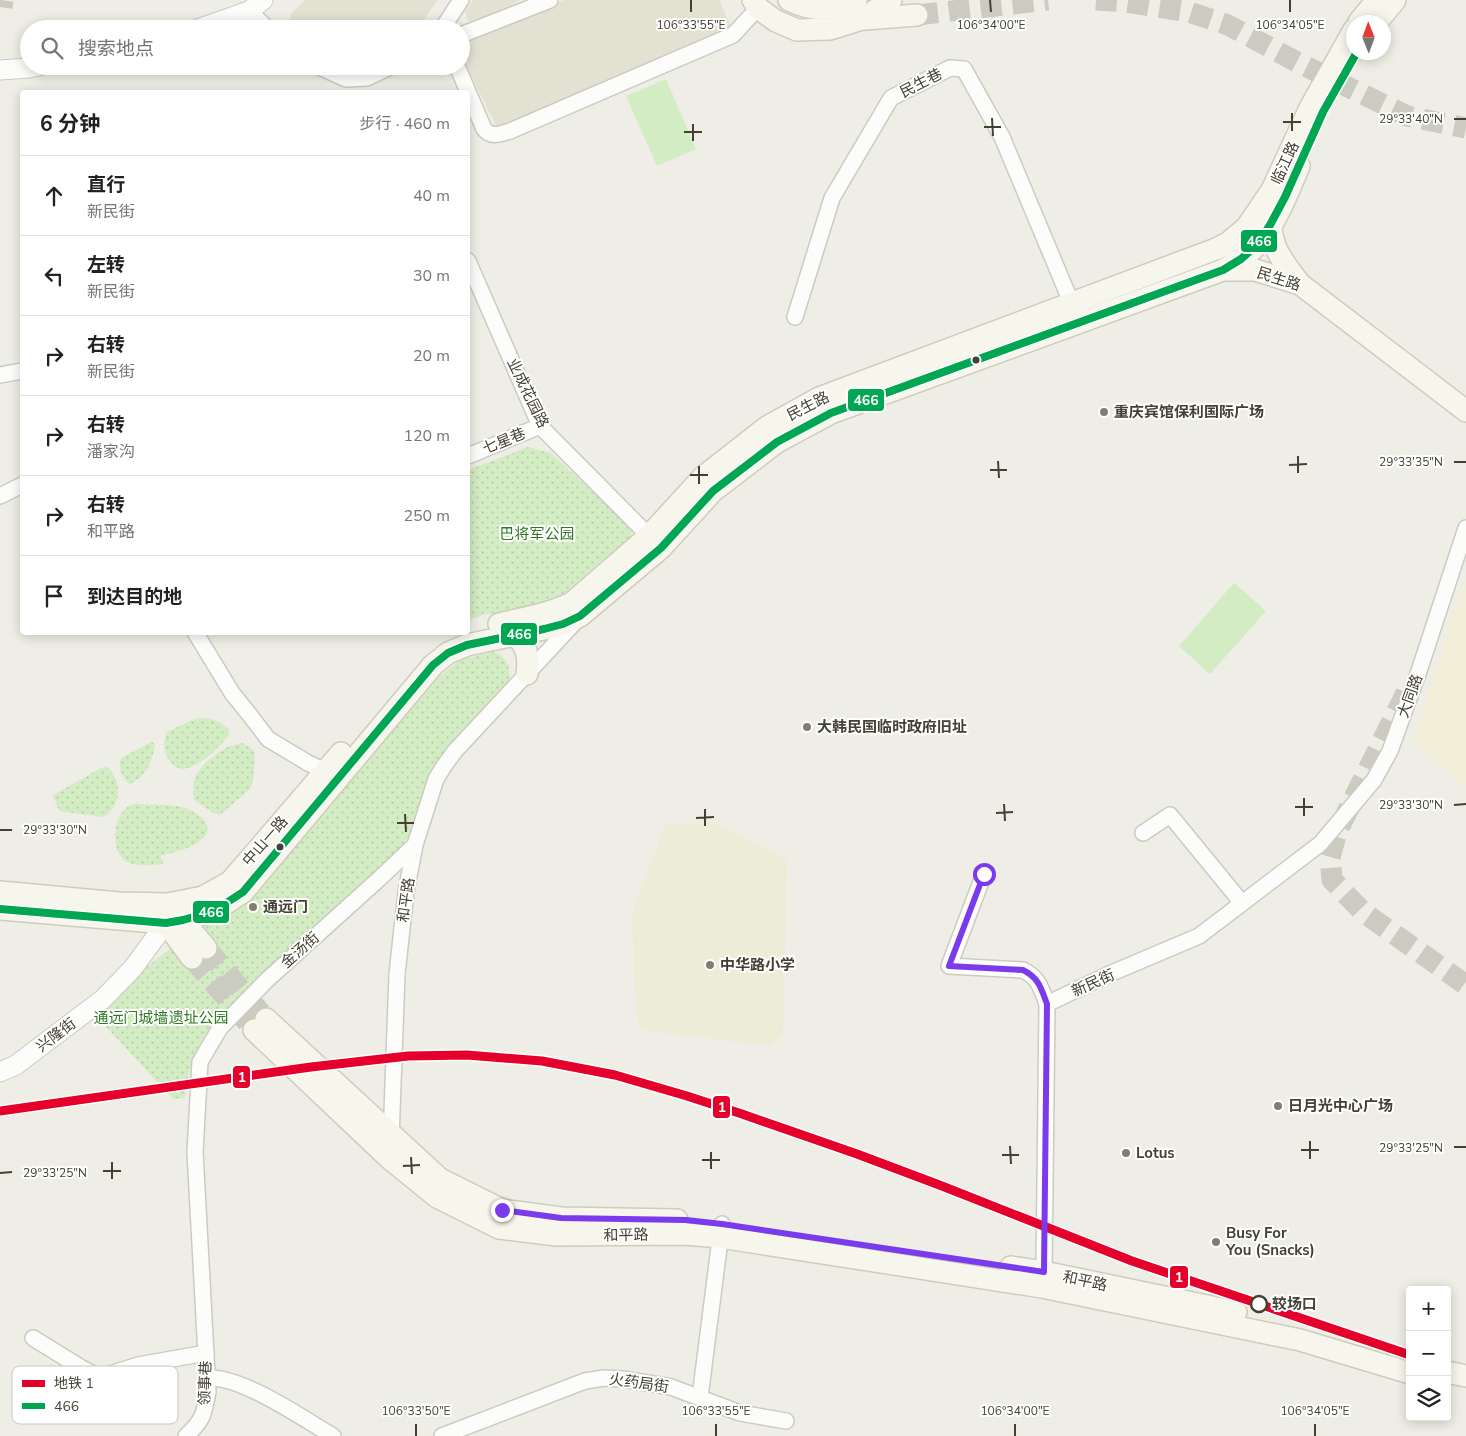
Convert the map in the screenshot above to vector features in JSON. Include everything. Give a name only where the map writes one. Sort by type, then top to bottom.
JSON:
[{"type":"main road","points":[[789,0],[800,5],[821,9],[840,6],[859,10],[917,15]]},
{"type":"main road","points":[[756,4],[776,21],[797,30],[830,28],[859,10],[890,0]]},
{"type":"main road","points":[[1364,15],[1376,0]]},
{"type":"main road","points":[[1383,15],[1395,0]]},
{"type":"main road","name":"临江路","points":[[1272,190],[1310,108],[1346,44]]},
{"type":"main road","name":"临江路","points":[[1223,270],[1241,259],[1257,245],[1270,225],[1285,197],[1323,112],[1352,60]]},
{"type":"main road","points":[[1272,190],[1270,225],[1276,250],[1300,284]]},
{"type":"main road","name":"民生路","points":[[655,542],[703,477],[768,427],[819,398],[1216,249],[1228,243],[1247,227],[1272,190]]},
{"type":"main road","name":"民生路","points":[[576,610],[713,491],[777,442],[831,413],[1223,270],[1255,270],[1300,284],[1466,411]]},
{"type":"main road","name":"中山一路","points":[[0,909],[172,916],[214,911],[243,892],[433,664],[448,653],[467,645],[481,633],[560,609],[576,610]]},
{"type":"main road","points":[[515,635],[563,624],[576,610]]},
{"type":"main road","points":[[481,633],[499,628],[515,635],[520,640],[526,648],[529,663],[521,680]]},
{"type":"main road","points":[[481,633],[511,647],[516,654],[518,674],[521,680]]},
{"type":"main road","name":"中山一路","points":[[0,892],[119,904],[172,916],[203,896],[230,882],[424,656],[442,642],[456,635]]},
{"type":"main road","points":[[172,916],[199,953]]},
{"type":"main road","name":"和平路","points":[[721,1231],[685,1234],[557,1235],[499,1228],[436,1197],[389,1158],[260,1024],[440,1179],[502,1210],[561,1218],[686,1220],[721,1231],[1195,1303],[1290,1324],[1406,1359]]},
{"type":"main road","name":"和平路","points":[[1043,1279],[1300,1340],[1406,1371]]},
{"type":"main road","points":[[1451,1373],[1466,1376]]},
{"type":"main road","points":[[1451,1385],[1466,1388]]},
{"type":"street","points":[[448,20],[461,0]]},
{"type":"street","points":[[470,31],[550,0]]},
{"type":"street","points":[[470,96],[486,132],[495,135],[510,131],[733,35],[756,4]]},
{"type":"street","points":[[221,20],[256,6],[263,20]]},
{"type":"street","name":"民生巷","points":[[795,317],[832,198],[891,98],[950,68],[964,69],[1002,137],[1071,302]]},
{"type":"street","points":[[0,70],[20,69]]},
{"type":"street","points":[[337,75],[346,79],[367,78],[373,75]]},
{"type":"street","points":[[461,75],[467,90]]},
{"type":"street","name":"业成花园路","points":[[470,266],[540,426],[655,542]]},
{"type":"street","points":[[0,375],[20,371]]},
{"type":"street","name":"七星巷","points":[[470,455],[540,426]]},
{"type":"street","points":[[0,496],[20,486]]},
{"type":"street","name":"大同路","points":[[1320,844],[1365,792],[1390,751],[1422,663],[1466,528]]},
{"type":"street","name":"金汤街","points":[[206,1353],[194,1152],[200,1062],[220,1028],[268,979],[415,845],[436,779],[444,766],[455,751],[521,680],[576,610]]},
{"type":"street","points":[[197,635],[232,694],[250,714],[268,740],[308,763],[325,770]]},
{"type":"street","points":[[1143,833],[1170,815],[1242,903]]},
{"type":"street","name":"新民街","points":[[1047,1004],[1107,975],[1200,936],[1320,844]]},
{"type":"street","name":"和平路","points":[[389,1158],[397,974],[406,892],[415,845]]},
{"type":"street","points":[[984,874],[949,966],[1023,970],[1032,974],[1040,984],[1047,1004],[1043,1279]]},
{"type":"street","name":"兴隆街","points":[[0,1072],[16,1065],[102,1000],[133,968],[172,916]]},
{"type":"street","points":[[700,1397],[721,1231]]},
{"type":"street","points":[[33,1338],[78,1366]]},
{"type":"street","points":[[135,1366],[206,1353]]},
{"type":"street","name":"领事巷","points":[[186,1436],[198,1425],[205,1411],[208,1392],[206,1353]]},
{"type":"street","points":[[208,1378],[216,1378],[242,1386],[265,1396],[332,1436]]},
{"type":"street","name":"火药局街","points":[[442,1436],[585,1381],[604,1378],[623,1379],[671,1387],[740,1413],[786,1421]]},
{"type":"shaded area","points":[[305,0],[438,0],[424,20],[290,20],[291,14]]},
{"type":"shaded area","points":[[473,0],[520,0],[479,22],[468,20],[465,12]]},
{"type":"shaded area","points":[[564,0],[719,0],[736,37],[503,139],[470,74],[470,40]]},
{"type":"shaded area","points":[[1466,575],[1466,787],[1413,742]]},
{"type":"shaded area","name":"中华路小学","points":[[712,823],[787,859],[783,1034],[770,1046],[642,1030],[636,1016],[632,913],[665,825]]},
{"type":"green space","points":[[666,79],[696,149],[657,166],[626,96]]},
{"type":"green space","name":"巴将军公园","points":[[528,447],[551,453],[631,528],[632,540],[575,593],[548,604],[483,615],[470,619],[470,469]]},
{"type":"green space","points":[[1234,583],[1266,611],[1210,674],[1179,646]]},
{"type":"green space","name":"通远门城墙遗址公园","points":[[493,652],[505,660],[509,668],[509,683],[451,746],[413,830],[400,848],[222,1015],[205,1036],[195,1053],[185,1098],[173,1099],[95,1015],[140,972],[215,914],[423,690],[460,660]]},
{"type":"green space","points":[[194,719],[217,721],[229,730],[229,734],[215,750],[196,765],[183,769],[176,767],[170,761],[164,747],[167,732]]},
{"type":"green space","points":[[151,742],[155,745],[150,763],[144,773],[130,784],[121,772],[121,758]]},
{"type":"green space","points":[[243,743],[253,750],[255,754],[253,780],[250,789],[220,815],[212,812],[194,800],[193,785],[196,775],[217,753],[227,747]]},
{"type":"green space","points":[[103,767],[111,771],[118,787],[115,805],[108,814],[103,817],[59,811],[53,795]]},
{"type":"green space","points":[[135,804],[172,805],[190,810],[206,823],[208,828],[206,834],[202,840],[194,845],[161,856],[163,864],[131,864],[121,856],[115,840],[118,821],[122,813],[128,807]]},
{"type":"tunnel","points":[[0,7],[1,0]]},
{"type":"tunnel","points":[[917,15],[1048,0]]},
{"type":"tunnel","points":[[1096,0],[1126,2],[1189,12],[1228,25],[1297,62],[1407,116],[1466,128]]},
{"type":"tunnel","points":[[1406,693],[1337,832],[1330,857],[1332,880],[1363,912],[1466,985]]},
{"type":"tunnel","points":[[206,948],[266,1019]]},
{"type":"tunnel","points":[[192,958],[254,1030]]},
{"type":"metro line","name":"1","points":[[0,1111],[311,1067],[408,1056],[467,1055],[542,1061],[615,1075],[742,1114],[942,1186],[1132,1261],[1406,1354]]},
{"type":"transit line","name":"466","points":[[0,909],[166,923],[214,911],[243,892],[433,665],[448,653],[467,645],[544,629],[563,624],[580,616],[661,548],[713,491],[777,442],[831,413],[1223,270],[1241,259],[1257,245],[1270,225],[1285,197],[1323,112],[1352,60]]},
{"type":"place","name":"重庆宾馆保利国际广场","points":[[1104,412]]},
{"type":"place","name":"大韩民国临时政府旧址","points":[[807,727]]},
{"type":"place","name":"通远门","points":[[253,907]]},
{"type":"place","name":"中华路小学","points":[[710,965]]},
{"type":"place","name":"日月光中心广场","points":[[1278,1106]]},
{"type":"place","name":"Lotus","points":[[1126,1153]]},
{"type":"place","name":"Busy For You (Snacks)","points":[[1216,1242]]},
{"type":"place","name":"较场口","points":[[1259,1304]]},
{"type":"route","points":[[502,1210],[561,1218],[686,1220],[722,1224],[1044,1272],[1047,1004],[1040,984],[1032,974],[1023,970],[949,966],[984,874]]}]
